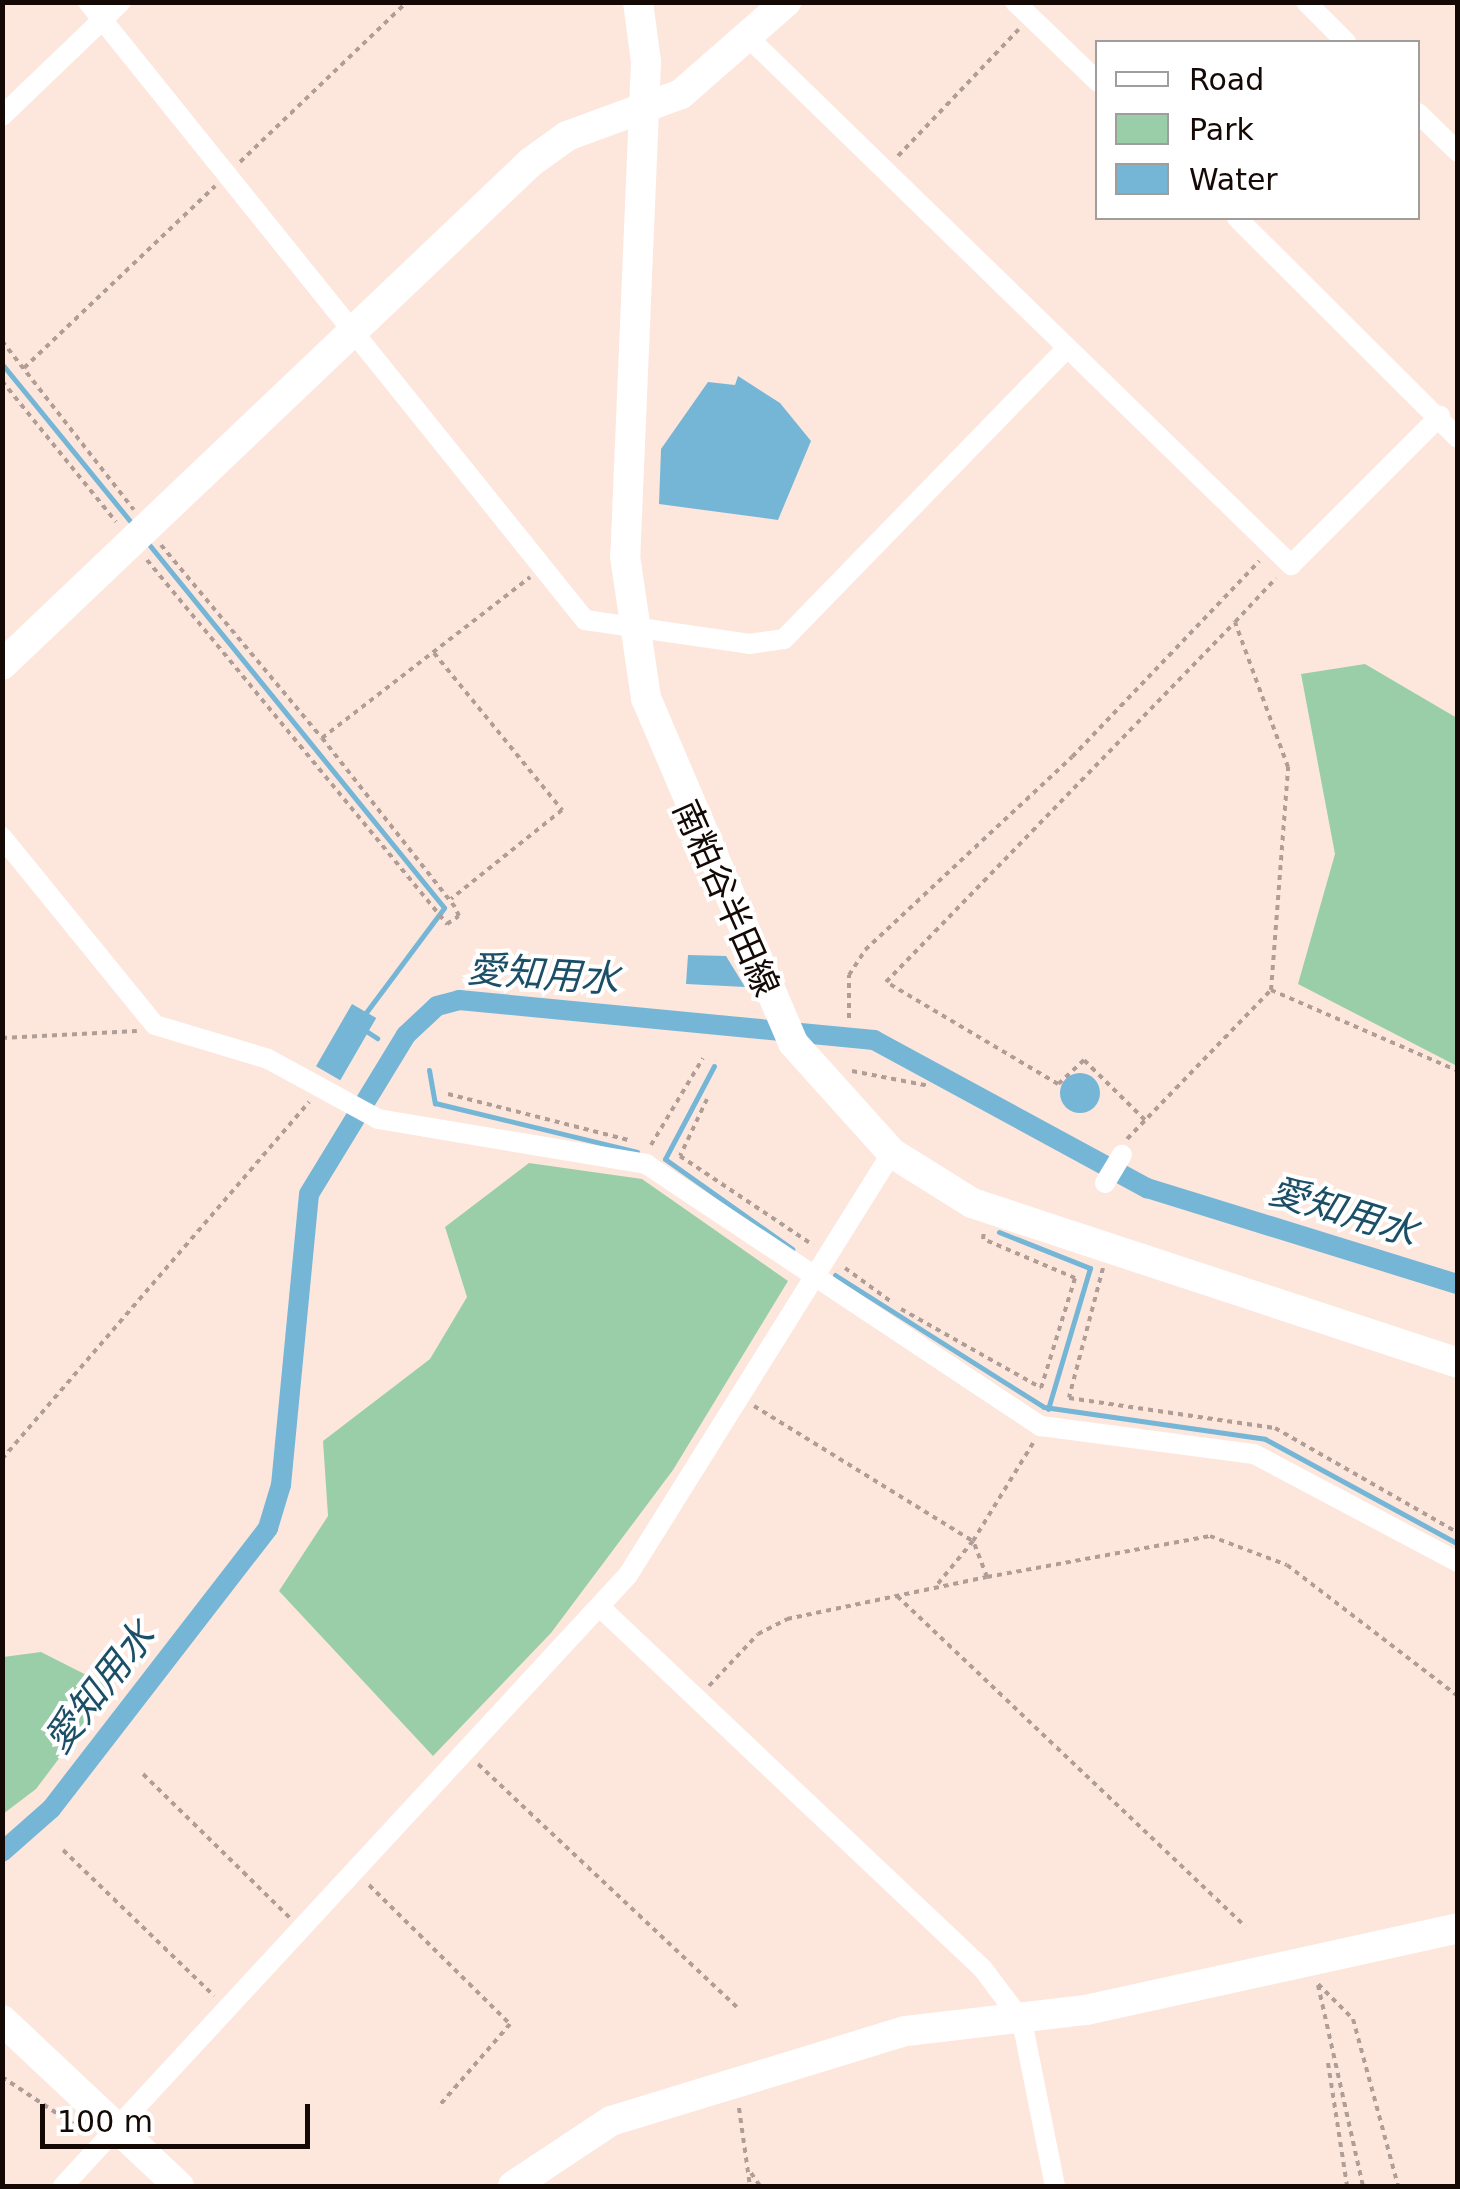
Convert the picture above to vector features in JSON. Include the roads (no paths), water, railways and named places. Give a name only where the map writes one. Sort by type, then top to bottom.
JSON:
[{"type":"street","points":[[88,2],[585,620],[749,644],[784,639],[1067,348]]},
{"type":"street","points":[[2,116],[120,2]]},
{"type":"street","name":"南粕谷半田線","points":[[638,2],[646,62],[638,112],[625,556],[636,628],[670,772],[786,1031],[822,1083],[892,1153],[994,1210],[1458,1362]]},
{"type":"street","points":[[2,665],[531,162],[566,136],[682,94],[750,39],[786,2]]},
{"type":"street","points":[[1306,2],[1344,40]]},
{"type":"street","points":[[1022,10],[1095,79]]},
{"type":"street","points":[[750,39],[1291,565],[1440,416]]},
{"type":"street","points":[[1420,115],[1458,152]]},
{"type":"street","points":[[1239,220],[1458,438]]},
{"type":"street","points":[[2,837],[155,1025],[219,1040],[347,1098],[378,1118],[646,1154],[814,1282],[1042,1426],[1254,1454],[1458,1562]]},
{"type":"street","points":[[63,2186],[107,2133],[601,1608],[742,1399],[892,1153]]},
{"type":"street","points":[[1104,1184],[1122,1155]]},
{"type":"street","points":[[601,1608],[983,1969],[1022,2022],[1055,2186]]},
{"type":"street","points":[[513,2186],[611,2121],[733,2079],[906,2031],[1022,2022],[1316,1975],[1458,1928]]},
{"type":"street","points":[[2,2020],[107,2133],[179,2186]]},
{"type":"water","points":[[738,376],[780,403],[811,441],[778,520],[659,504],[661,449],[708,382],[735,385]]},
{"type":"water","points":[[688,955],[726,956],[745,987],[686,984]]},
{"type":"water","points":[[352,1004],[376,1018],[340,1080],[316,1066]]},
{"type":"water","points":[[1080,1073],[1094,1079],[1100,1093],[1094,1107],[1080,1113],[1066,1107],[1060,1093],[1066,1079]]},
{"type":"waterway","points":[[2,364],[134,526]]},
{"type":"waterway","points":[[147,542],[444,908],[365,1014]]},
{"type":"waterway","name":"愛知用水","points":[[2,1852],[51,1809],[268,1528],[281,1485],[309,1194],[406,1035],[437,1006],[459,1000],[874,1040],[1147,1188],[1458,1284]]},
{"type":"waterway","points":[[363,1029],[377,1038]]},
{"type":"waterway","points":[[714,1066],[665,1159],[792,1249]]},
{"type":"waterway","points":[[429,1070],[435,1103],[637,1152]]},
{"type":"waterway","points":[[999,1232],[1090,1268],[1048,1409]]},
{"type":"waterway","points":[[835,1275],[1044,1407],[1265,1439],[1458,1544]]}]
